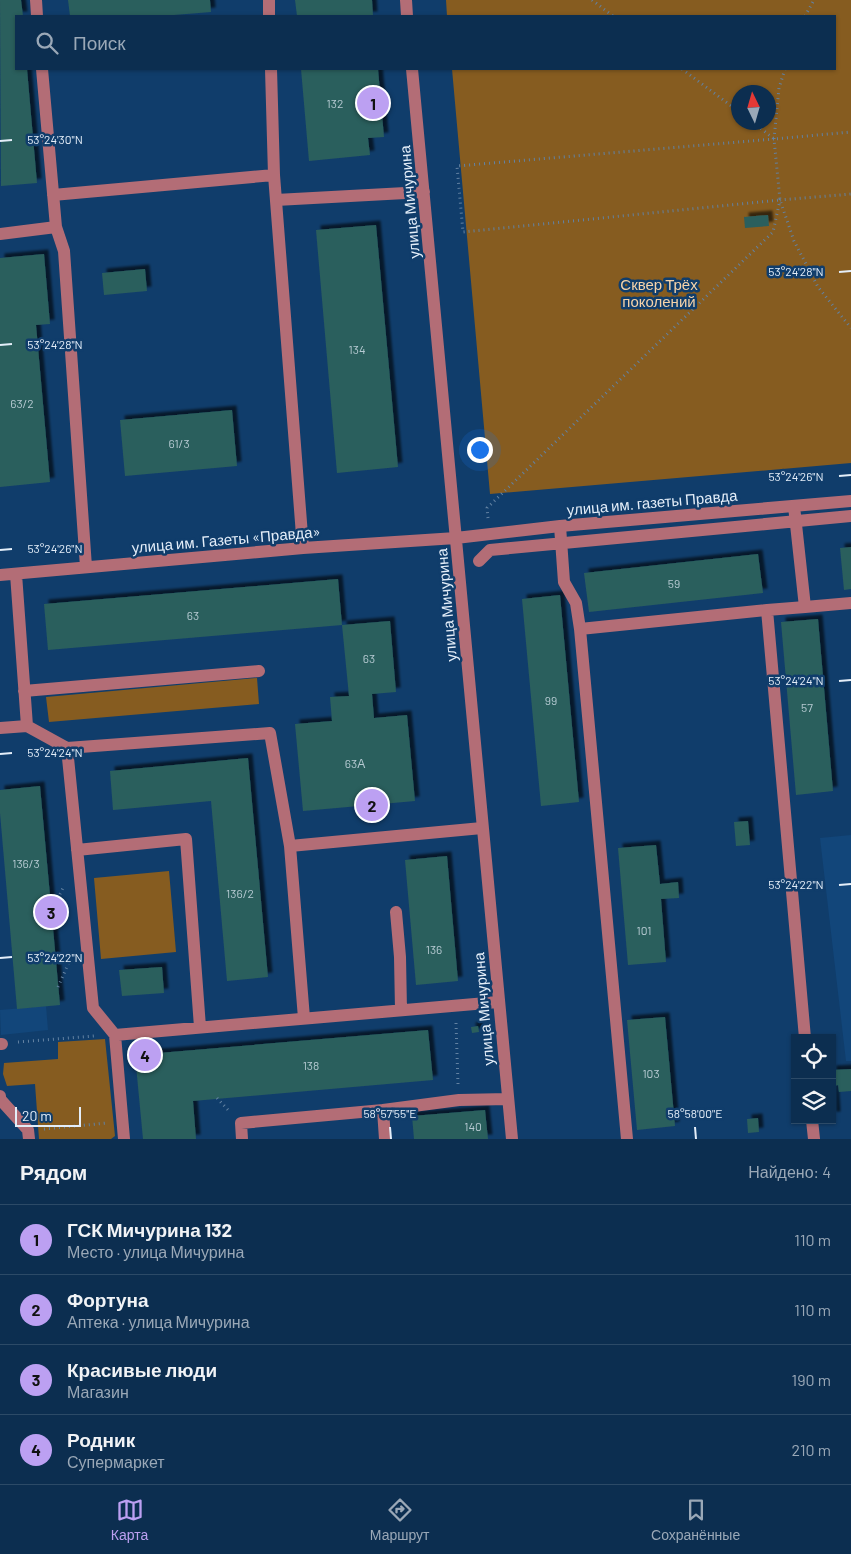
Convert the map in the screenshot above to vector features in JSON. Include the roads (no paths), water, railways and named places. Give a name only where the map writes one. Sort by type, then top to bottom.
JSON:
[{"type":"street","points":[[36,0],[37,15]]},
{"type":"street","points":[[269,0],[269,15]]},
{"type":"street","points":[[406,0],[407,15]]},
{"type":"street","points":[[42,70],[56,228],[64,251],[86,567]]},
{"type":"street","points":[[271,70],[274,175],[303,548]]},
{"type":"street","name":"улица Мичурина","points":[[412,70],[512,1139]]},
{"type":"street","points":[[53,195],[274,175]]},
{"type":"street","points":[[276,200],[424,192]]},
{"type":"street","points":[[0,234],[56,228]]},
{"type":"street","name":"улица им. газеты Правда","points":[[456,538],[560,526],[851,501]]},
{"type":"street","points":[[794,506],[805,607]]},
{"type":"street","points":[[480,561],[490,550],[851,516]]},
{"type":"street","points":[[560,526],[564,582],[576,603],[580,629],[627,1139]]},
{"type":"street","name":"улица им. Газеты «Правда»","points":[[0,575],[303,548],[456,538]]},
{"type":"street","points":[[16,574],[27,726]]},
{"type":"street","points":[[580,629],[851,603]]},
{"type":"street","points":[[767,610],[805,1034]]},
{"type":"street","points":[[24,691],[259,671]]},
{"type":"street","points":[[0,728],[27,726],[67,748],[270,733],[290,846],[304,1018]]},
{"type":"street","points":[[67,748],[93,1008],[115,1035],[124,1139]]},
{"type":"street","points":[[290,846],[482,828]]},
{"type":"street","points":[[77,850],[186,839],[200,1028]]},
{"type":"street","points":[[396,912],[400,957],[401,1010]]},
{"type":"street","points":[[115,1035],[498,1002]]},
{"type":"street","points":[[0,1096],[0,1099],[28,1130],[29,1139]]},
{"type":"street","points":[[242,1139],[241,1123],[383,1110],[459,1100],[508,1099]]},
{"type":"street","points":[[383,1110],[385,1139]]},
{"type":"street","points":[[0,1114],[14,1113]]},
{"type":"street","points":[[812,1124],[814,1139]]},
{"type":"place","name":"ГСК Мичурина 132","points":[[373,103]]},
{"type":"place","name":"Фортуна","points":[[372,805]]},
{"type":"place","name":"Красивые люди","points":[[51,912]]},
{"type":"place","name":"Родник","points":[[145,1055]]},
{"type":"park label","name":"Сквер Трёх поколений","points":[[659,292]]}]
